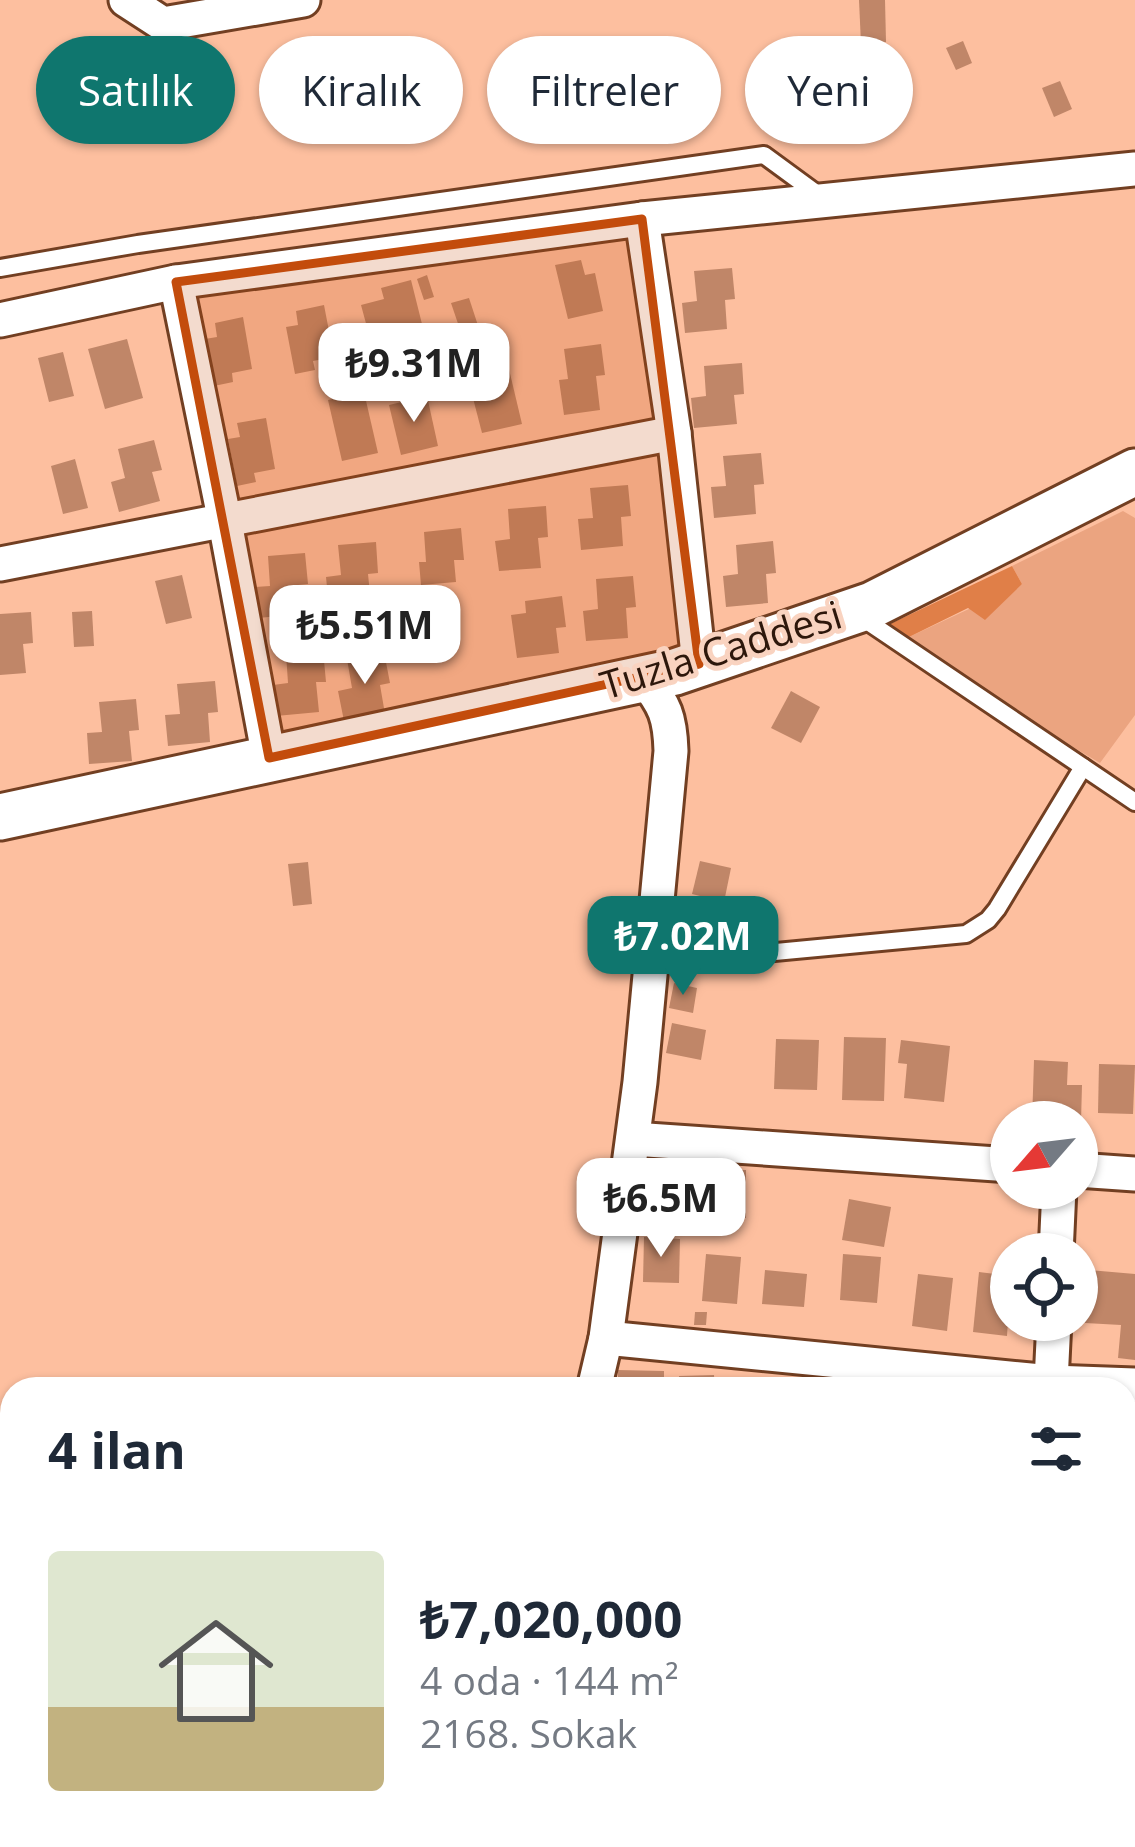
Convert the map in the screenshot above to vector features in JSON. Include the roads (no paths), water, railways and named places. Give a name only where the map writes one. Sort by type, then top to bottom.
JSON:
[{"type":"main road","name":"Tuzla Caddesi","points":[[0,817],[699,664],[872,605],[1135,472]]},
{"type":"street","points":[[126,0],[163,24],[260,3],[303,0]]},
{"type":"street","points":[[0,320],[176,282],[642,219],[1135,169]]},
{"type":"street","points":[[642,219],[674,433],[699,664]]},
{"type":"street","points":[[176,282],[269,758]]},
{"type":"street","points":[[0,564],[674,433]]},
{"type":"street","points":[[597,1377],[633,1138],[671,751],[670,722],[662,701],[644,679]]},
{"type":"street","points":[[633,1138],[990,1164]]},
{"type":"street","points":[[1098,1171],[1135,1174]]},
{"type":"street","points":[[606,1338],[1001,1377]]},
{"type":"street","points":[[1052,1377],[1053,1341]]},
{"type":"lane","points":[[0,268],[764,155],[824,200]]},
{"type":"lane","points":[[852,611],[1135,802]]},
{"type":"lane","points":[[649,964],[966,934],[997,909],[1083,767]]}]
